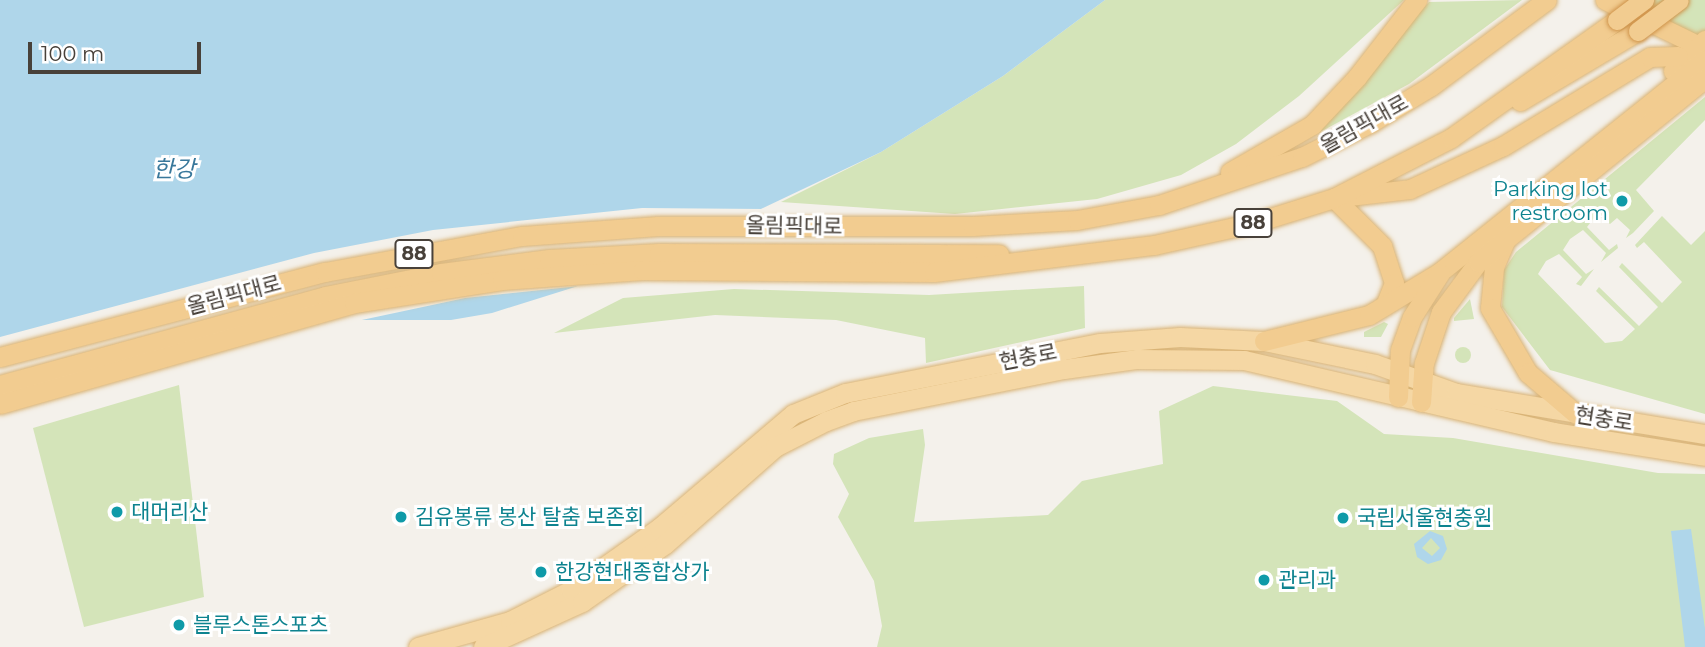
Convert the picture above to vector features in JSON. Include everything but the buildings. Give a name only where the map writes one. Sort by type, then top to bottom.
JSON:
[{"type":"highway","points":[[1159,205],[1253,161],[1312,124],[1357,77],[1417,0]]},
{"type":"highway","name":"올림픽대로","points":[[0,357],[325,272],[522,236],[658,226],[839,227],[1077,220],[1159,205],[1302,157],[1370,123],[1432,86],[1547,0]]},
{"type":"highway","points":[[1605,0],[1692,46]]},
{"type":"highway","name":"올림픽대로","points":[[1451,138],[1644,0]]},
{"type":"highway","name":"올림픽대로","points":[[0,404],[354,303],[502,279],[643,270],[836,275],[934,272],[1074,256],[1257,222],[1334,198],[1573,74],[1679,0]]},
{"type":"highway","points":[[1612,134],[1692,46]]},
{"type":"highway","points":[[1334,198],[1410,189],[1503,146],[1650,57],[1692,46]]},
{"type":"highway","points":[[1264,341],[1369,315],[1440,272],[1705,60]]},
{"type":"highway","points":[[1421,402],[1422,381],[1441,312],[1478,262],[1705,78]]},
{"type":"highway","points":[[1334,198],[1382,246],[1394,283],[1385,305]]},
{"type":"highway","points":[[1506,238],[1494,267],[1490,309],[1528,373],[1576,414]]},
{"type":"highway","name":"올림픽대로","points":[[0,385],[326,296],[442,273],[549,259],[659,253],[1074,256]]},
{"type":"highway","points":[[1398,397],[1397,371],[1412,317],[1440,272]]},
{"type":"main road","name":"현충로","points":[[418,647],[510,621],[571,590],[659,528],[793,414],[845,393],[1100,343],[1180,337],[1264,341],[1397,371],[1456,393],[1705,434]]},
{"type":"main road","name":"현충로","points":[[483,647],[582,602],[665,544],[775,447],[853,411],[1065,369],[1194,356],[1268,363],[1398,397],[1595,440],[1705,456]]},
{"type":"green space","points":[[1105,0],[1404,0],[1299,96],[1236,144],[1181,175],[1097,199],[955,214],[781,202],[881,152],[1003,76]]},
{"type":"green space","points":[[1522,0],[1409,84],[1287,150],[1429,2]]},
{"type":"green space","points":[[1624,0],[1705,0],[1705,39]]},
{"type":"green space","points":[[1705,97],[1705,120],[1636,190],[1654,211],[1626,238],[1630,230],[1617,218],[1610,224],[1597,214],[1587,227],[1609,250],[1617,244],[1618,248],[1601,262],[1606,253],[1583,230],[1570,239],[1563,250],[1586,274],[1594,269],[1581,286],[1576,284],[1582,277],[1559,254],[1546,261],[1538,274],[1605,343],[1622,341],[1635,329],[1596,291],[1599,287],[1639,326],[1658,307],[1619,267],[1622,263],[1662,303],[1682,282],[1644,242],[1637,248],[1635,245],[1662,216],[1691,245],[1705,231],[1705,414],[1550,370],[1502,307],[1504,270],[1516,252]]},
{"type":"green space","points":[[1084,286],[1085,328],[926,363],[925,338],[836,320],[715,315],[554,333],[623,298],[734,289],[929,295]]},
{"type":"green space","points":[[1470,299],[1474,319],[1454,321],[1454,318]]},
{"type":"green space","points":[[1384,322],[1388,324],[1381,337],[1364,337],[1364,332]]},
{"type":"green space","points":[[1463,347],[1471,355],[1463,363],[1455,355]]},
{"type":"green space","points":[[179,385],[204,597],[84,627],[33,428]]},
{"type":"green space","name":"국립서울현충원","points":[[1213,386],[1337,401],[1384,434],[1453,438],[1658,473],[1705,474],[1705,647],[877,647],[882,626],[874,581],[838,517],[849,494],[833,464],[834,454],[869,438],[923,429],[925,445],[914,522],[1048,515],[1082,481],[1163,464],[1159,411]]},
{"type":"water","name":"한강","points":[[0,0],[1105,0],[1003,76],[881,152],[679,248],[575,287],[492,313],[451,320],[331,320],[0,393]]},
{"type":"water","points":[[1691,529],[1705,629],[1705,647],[1685,647],[1671,531]]},
{"type":"water","points":[[1430,531],[1443,536],[1447,549],[1441,560],[1428,564],[1417,557],[1414,544]],"holes":[[[1431,538],[1440,548],[1432,556],[1422,548]]]},
{"type":"pier","points":[[642,208],[775,209],[681,252],[589,285],[465,298],[343,324],[292,323],[0,396],[0,337],[314,253],[433,230]]},
{"type":"place","name":"Parking lot restroom","points":[[1622,201]]},
{"type":"place","name":"대머리산","points":[[117,512]]},
{"type":"place","name":"김유봉류 봉산 탈춤 보존회","points":[[401,517]]},
{"type":"place","name":"국립서울현충원","points":[[1343,518]]},
{"type":"place","name":"한강현대종합상가","points":[[541,572]]},
{"type":"place","name":"관리과","points":[[1264,580]]},
{"type":"place","name":"블루스톤스포츠","points":[[179,625]]}]
